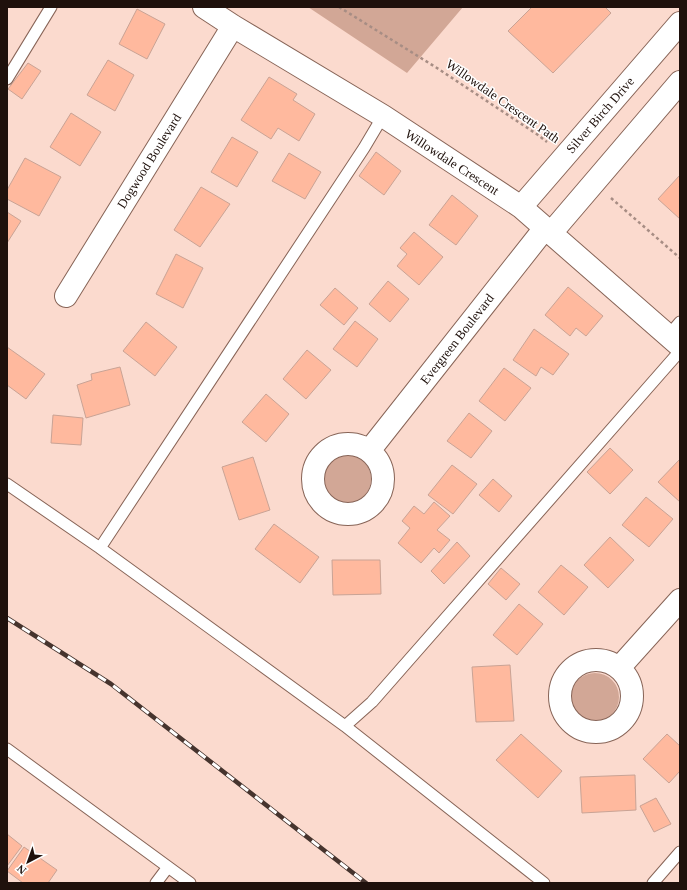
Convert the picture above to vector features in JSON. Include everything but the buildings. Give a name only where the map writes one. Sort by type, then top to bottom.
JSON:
[{"type":"street","name":"Willowdale Crescent","points":[[204,7],[383,116],[521,207],[677,339]]},
{"type":"street","name":"Silver Birch Drive","points":[[521,207],[680,23]]},
{"type":"street","name":"Dogwood Boulevard","points":[[66,296],[233,26]]},
{"type":"street","points":[[548,230],[593,183],[680,82]]},
{"type":"street","name":"Evergreen Boulevard","points":[[369,451],[548,230]]},
{"type":"street","points":[[618,668],[680,600]]},
{"type":"lane","points":[[7,79],[51,7]]},
{"type":"lane","points":[[100,548],[364,148],[383,116]]},
{"type":"lane","points":[[345,726],[372,702],[677,339]]},
{"type":"lane","points":[[7,484],[100,548],[345,726],[544,883]]},
{"type":"lane","points":[[7,750],[190,883]]},
{"type":"lane","points":[[653,883],[680,852]]},
{"type":"lane","points":[[156,883],[168,867]]},
{"type":"path","name":"Willowdale Crescent Path","points":[[339,7],[526,126],[564,157]]},
{"type":"path","points":[[593,183],[680,258]]},
{"type":"shaded area","points":[[308,7],[463,7],[407,73]]},
{"type":"shaded area","points":[[347,455],[356,457],[364,462],[369,470],[371,479],[369,488],[364,496],[356,501],[347,503],[338,501],[330,496],[325,488],[323,479],[325,470],[330,462],[338,457]]},
{"type":"shaded area","points":[[595,673],[604,675],[612,680],[617,688],[619,697],[617,706],[612,714],[604,719],[595,721],[586,719],[578,714],[573,706],[571,697],[573,688],[578,680],[586,675]]},
{"type":"railway","points":[[7,618],[111,684],[366,883]]}]
